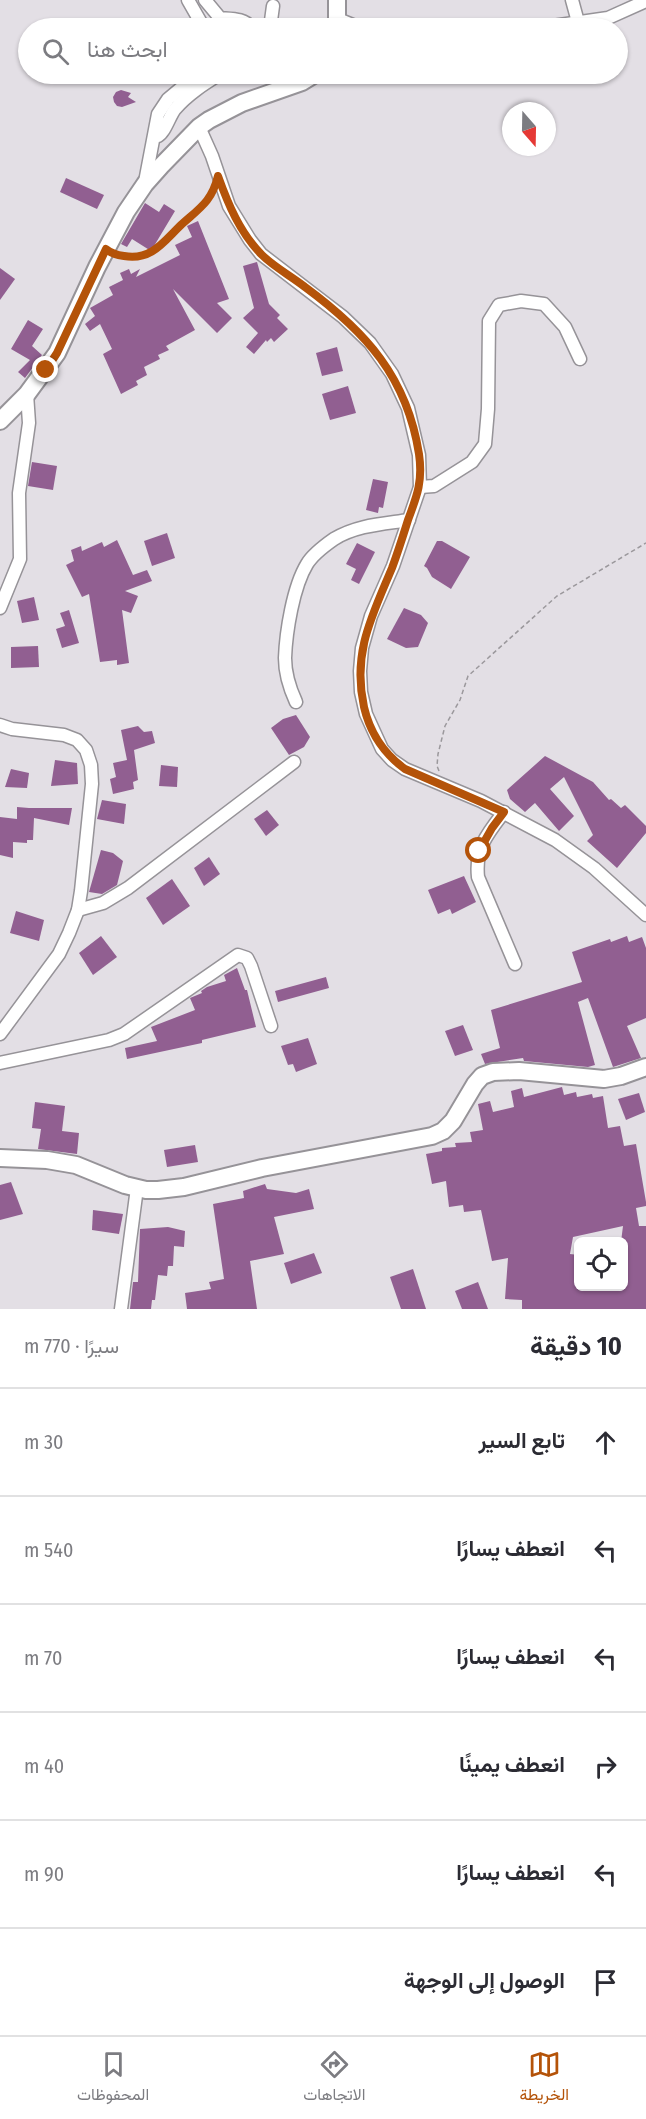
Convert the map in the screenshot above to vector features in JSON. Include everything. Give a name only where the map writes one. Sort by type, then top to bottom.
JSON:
[{"type":"street","points":[[188,0],[198,18]]},
{"type":"street","points":[[206,0],[220,18]]},
{"type":"street","points":[[337,0],[338,18]]},
{"type":"street","points":[[572,0],[577,18]]},
{"type":"street","points":[[608,18],[646,1]]},
{"type":"street","points":[[271,18],[273,6]]},
{"type":"street","points":[[145,184],[158,114],[168,99],[186,84]]},
{"type":"street","points":[[154,139],[162,134],[166,122],[190,94],[205,84]]},
{"type":"street","points":[[0,421],[27,394],[57,353],[106,249],[126,212],[145,184],[199,127],[242,103],[296,84]]},
{"type":"street","points":[[199,127],[210,150],[229,206],[250,240],[261,254],[343,317],[370,344],[392,374],[410,418],[419,455],[420,487],[393,566],[368,626],[362,648],[361,692],[371,730],[382,749],[405,769],[504,812],[555,840],[594,868],[646,915]]},
{"type":"street","points":[[420,487],[434,486],[472,462],[484,444],[488,409],[489,321],[499,305],[521,301],[544,304],[565,327],[580,360]]},
{"type":"street","points":[[0,608],[20,559],[19,493],[28,423],[27,394]]},
{"type":"street","points":[[296,702],[291,692],[285,659],[293,607],[307,564],[321,548],[351,531],[368,525],[409,520]]},
{"type":"street","points":[[0,725],[12,729],[64,735],[77,740],[86,750],[91,765],[92,784],[78,910],[59,954],[0,1035]]},
{"type":"street","points":[[78,910],[103,903],[128,888],[294,762]]},
{"type":"street","points":[[504,812],[483,842],[477,863],[478,877],[515,964]]},
{"type":"street","points":[[0,1063],[109,1040],[124,1034],[238,955],[247,958],[251,966],[271,1026]]},
{"type":"street","points":[[0,1158],[47,1160],[76,1165],[107,1179],[137,1188],[158,1190],[432,1136],[443,1131],[453,1121],[482,1076],[493,1072],[519,1071],[604,1079],[646,1067]]},
{"type":"street","points":[[121,1309],[137,1188]]},
{"type":"path","points":[[106,249],[111,254],[130,257],[144,256],[156,250],[207,202],[214,191],[218,176]]},
{"type":"path","points":[[444,786],[437,766],[440,741],[445,726],[460,700],[468,676],[557,596],[646,543]]},
{"type":"building","points":[[121,90],[131,93],[128,97],[136,102],[122,107],[117,106],[113,97]]},
{"type":"building","points":[[66,178],[104,195],[97,209],[60,192]]},
{"type":"building","points":[[145,203],[159,212],[164,204],[175,211],[151,251],[132,239],[127,247],[121,244]]},
{"type":"building","points":[[198,221],[229,299],[217,303],[232,318],[217,333],[173,289],[195,330],[166,346],[169,350],[158,355],[160,359],[144,367],[147,375],[136,381],[138,385],[121,394],[103,354],[112,349],[100,324],[90,331],[85,324],[95,316],[90,308],[113,295],[109,287],[123,280],[120,273],[129,269],[131,274],[140,269],[136,277],[180,255],[175,245],[192,237],[187,226]]},
{"type":"building","points":[[257,262],[269,304],[280,315],[277,318],[288,329],[274,342],[271,338],[267,342],[266,340],[254,354],[246,347],[258,333],[243,318],[254,308],[243,266]]},
{"type":"building","points":[[0,268],[15,279],[0,300]]},
{"type":"building","points":[[28,320],[43,329],[32,346],[42,355],[25,378],[18,372],[30,360],[11,349]]},
{"type":"building","points":[[337,347],[343,371],[322,376],[316,353]]},
{"type":"building","points":[[348,386],[356,413],[330,420],[322,394]]},
{"type":"building","points":[[32,462],[57,466],[53,490],[28,486]]},
{"type":"building","points":[[373,479],[388,482],[383,508],[379,507],[378,513],[366,510]]},
{"type":"building","points":[[167,533],[175,558],[152,566],[144,541]]},
{"type":"building","points":[[117,540],[133,575],[147,570],[152,581],[125,591],[138,596],[131,613],[122,610],[129,663],[117,665],[117,660],[100,662],[89,594],[82,597],[66,565],[74,561],[71,550],[81,546],[82,551],[102,542],[104,547]]},
{"type":"building","points":[[437,541],[442,541],[470,557],[451,589],[432,577],[424,566]]},
{"type":"building","points":[[357,543],[375,552],[359,584],[351,580],[356,569],[346,564]]},
{"type":"building","points":[[34,597],[39,620],[22,623],[17,601]]},
{"type":"building","points":[[404,608],[421,615],[428,623],[418,647],[406,648],[387,639]]},
{"type":"building","points":[[69,610],[79,643],[62,648],[56,629],[65,626],[60,613]]},
{"type":"building","points":[[38,646],[39,667],[11,668],[11,647]]},
{"type":"building","points":[[296,715],[310,737],[304,747],[289,755],[271,728],[283,719]]},
{"type":"building","points":[[138,726],[144,732],[152,731],[155,743],[134,750],[138,780],[133,782],[134,789],[113,794],[110,779],[116,777],[113,763],[127,760],[121,730]]},
{"type":"building","points":[[545,756],[593,782],[609,800],[611,799],[621,808],[625,805],[646,826],[646,833],[617,868],[587,841],[593,835],[564,777],[550,789],[574,816],[559,831],[535,803],[525,812],[510,799],[507,790]]},
{"type":"building","points":[[55,760],[77,763],[78,784],[51,786]]},
{"type":"building","points":[[161,765],[178,767],[177,787],[159,786]]},
{"type":"building","points":[[11,769],[29,773],[27,788],[5,787]]},
{"type":"building","points":[[102,800],[126,804],[124,824],[97,819]]},
{"type":"building","points":[[17,807],[72,808],[69,825],[34,818],[33,840],[27,840],[27,843],[13,842],[13,858],[0,855],[0,817],[17,819]]},
{"type":"building","points":[[267,810],[279,825],[266,836],[254,819]]},
{"type":"building","points":[[101,850],[113,853],[123,861],[117,885],[102,894],[89,892]]},
{"type":"building","points":[[209,857],[220,874],[204,886],[194,868]]},
{"type":"building","points":[[464,876],[476,902],[452,914],[450,909],[438,914],[428,890]]},
{"type":"building","points":[[172,879],[190,906],[163,925],[146,898]]},
{"type":"building","points":[[16,911],[44,920],[39,941],[10,933]]},
{"type":"building","points":[[101,936],[117,957],[93,975],[79,953]]},
{"type":"building","points":[[627,936],[629,942],[642,937],[646,948],[646,1018],[627,1026],[641,1058],[613,1067],[588,998],[578,1002],[595,1065],[588,1067],[524,1061],[523,1058],[485,1064],[481,1054],[500,1048],[491,1010],[582,982],[572,952],[610,939],[611,942]]},
{"type":"building","points":[[237,968],[245,990],[247,990],[256,1027],[202,1040],[202,1043],[127,1059],[125,1048],[157,1041],[151,1027],[195,1010],[190,998],[202,993],[201,991],[207,987],[226,981],[224,975]]},
{"type":"building","points":[[326,977],[329,988],[278,1002],[275,991]]},
{"type":"building","points":[[463,1025],[473,1050],[455,1056],[445,1031]]},
{"type":"building","points":[[308,1038],[317,1064],[296,1072],[293,1064],[288,1065],[281,1046]]},
{"type":"building","points":[[562,1087],[564,1095],[576,1092],[577,1097],[592,1094],[593,1098],[603,1096],[608,1128],[620,1126],[624,1146],[636,1144],[646,1202],[646,1206],[636,1208],[639,1226],[646,1226],[646,1309],[522,1309],[522,1300],[505,1299],[508,1258],[492,1261],[481,1210],[464,1212],[463,1205],[449,1207],[446,1181],[432,1184],[426,1154],[442,1151],[442,1148],[456,1147],[455,1143],[472,1142],[470,1132],[483,1130],[478,1104],[490,1101],[493,1112],[514,1107],[511,1091],[522,1088],[524,1097]]},
{"type":"building","points":[[639,1093],[645,1112],[626,1120],[618,1099]]},
{"type":"building","points":[[35,1102],[65,1106],[62,1131],[79,1133],[77,1154],[38,1149],[41,1129],[32,1128]]},
{"type":"building","points":[[195,1145],[198,1162],[167,1167],[164,1150]]},
{"type":"building","points":[[11,1182],[23,1214],[0,1220],[0,1185]]},
{"type":"building","points":[[265,1184],[267,1189],[296,1193],[309,1189],[314,1209],[274,1217],[284,1254],[250,1261],[257,1309],[187,1309],[185,1293],[211,1289],[209,1282],[224,1279],[213,1204],[244,1198],[243,1191]]},
{"type":"building","points":[[93,1210],[123,1214],[119,1234],[92,1230]]},
{"type":"building","points":[[168,1227],[185,1231],[184,1247],[174,1246],[173,1266],[168,1266],[167,1276],[158,1275],[155,1300],[152,1300],[151,1309],[130,1309],[133,1282],[138,1282],[140,1229]]},
{"type":"building","points":[[314,1253],[322,1273],[291,1284],[284,1263]]},
{"type":"building","points":[[413,1269],[426,1309],[401,1309],[390,1277]]},
{"type":"building","points":[[478,1282],[488,1309],[462,1309],[455,1291]]},
{"type":"route","points":[[46,370],[57,353],[106,249],[111,254],[130,257],[144,256],[156,250],[207,202],[214,191],[218,176],[238,223],[261,254],[343,317],[370,344],[392,374],[408,408],[419,455],[420,487],[393,566],[371,616],[362,648],[361,692],[371,730],[382,749],[392,760],[405,769],[504,812],[479,851]]}]
